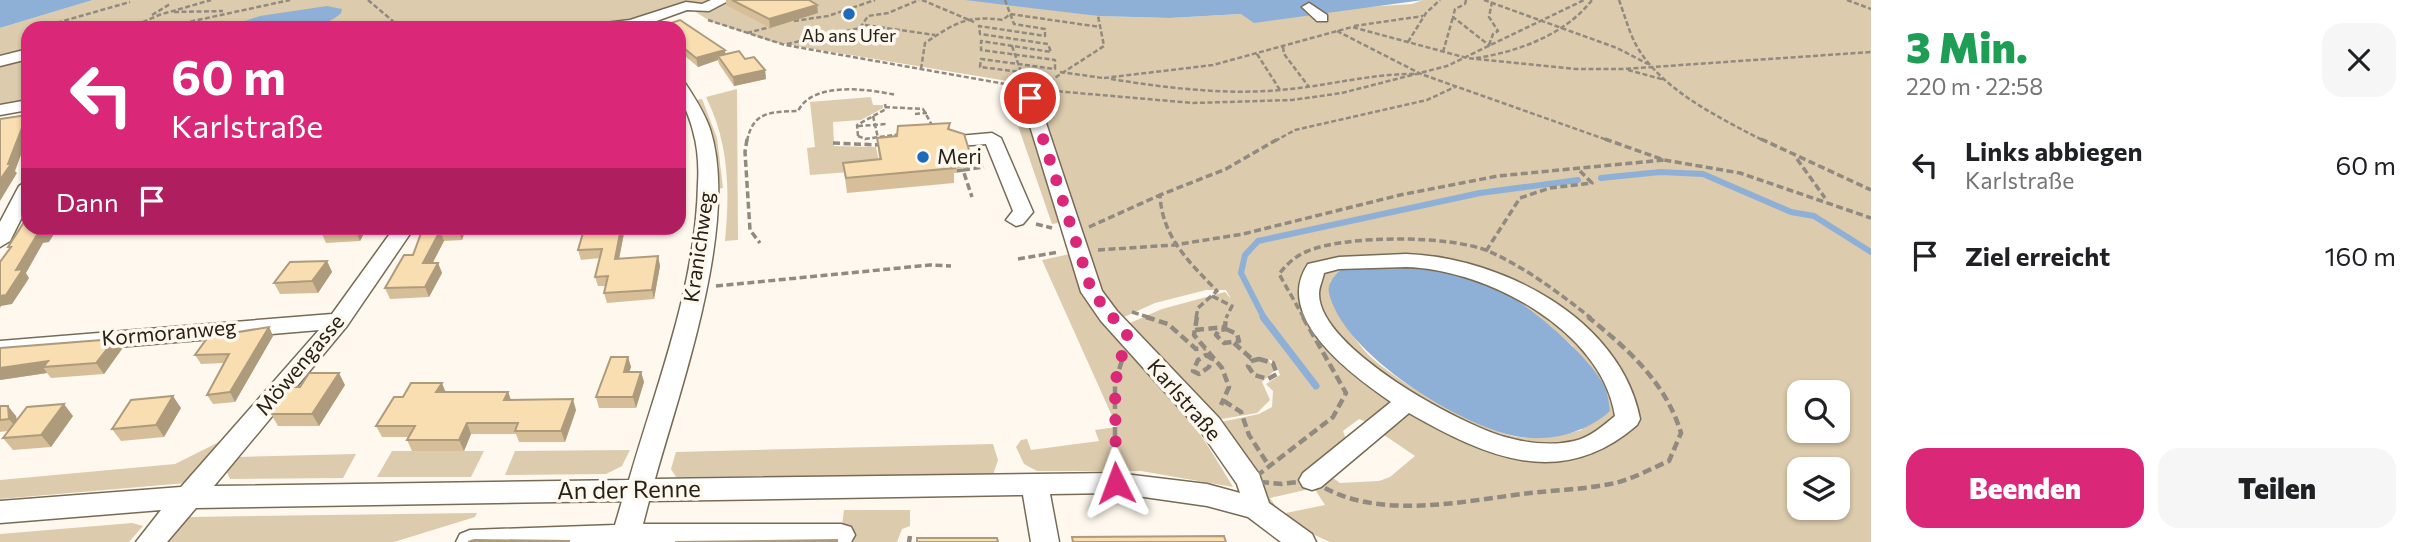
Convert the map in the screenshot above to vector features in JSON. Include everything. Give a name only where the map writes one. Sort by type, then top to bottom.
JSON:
[{"type":"street","points":[[643,21],[688,3],[704,8],[723,0]]},
{"type":"street","points":[[1309,7],[1322,18]]},
{"type":"street","points":[[0,61],[21,56]]},
{"type":"street","name":"Karlstraße","points":[[1023,80],[1092,292],[1109,316],[1210,425],[1259,473],[1257,509]]},
{"type":"street","name":"Kranichweg","points":[[625,539],[697,287],[709,165],[692,102],[686,95]]},
{"type":"street","points":[[0,110],[21,106]]},
{"type":"street","points":[[958,141],[992,138],[1023,212],[1016,220]]},
{"type":"street","points":[[0,241],[21,200]]},
{"type":"street","name":"Möwengasse","points":[[150,542],[339,321],[399,235]]},
{"type":"street","points":[[1339,263],[1442,263],[1485,274],[1507,284],[1560,320],[1597,351],[1622,389],[1628,419],[1613,432],[1579,450],[1535,452],[1502,446],[1468,434],[1425,414],[1407,402],[1350,360],[1307,304],[1307,282],[1315,270],[1339,263]]},
{"type":"street","name":"Kormoranweg","points":[[0,349],[214,329],[339,321]]},
{"type":"street","points":[[1312,480],[1407,402]]},
{"type":"street","points":[[1034,482],[1045,542]]},
{"type":"street","name":"An der Renne","points":[[0,512],[187,496],[638,491],[1034,482],[1116,483],[1207,495],[1257,509]]},
{"type":"street","points":[[1257,509],[1302,542]]},
{"type":"street","points":[[470,542],[841,535]]},
{"type":"path","points":[[144,20],[211,0]]},
{"type":"path","points":[[190,21],[290,0]]},
{"type":"path","points":[[369,0],[393,21]]},
{"type":"path","points":[[786,22],[828,16],[875,0]]},
{"type":"path","points":[[864,25],[868,16],[887,13],[921,0],[974,22]]},
{"type":"path","points":[[1005,0],[1014,24],[1045,29],[1045,36],[979,26],[980,34],[1048,44],[1051,52],[981,41],[981,50],[1055,60],[1055,69],[981,58],[980,67],[1054,92],[1164,103],[1267,104],[1421,74],[1467,58],[1546,22],[1584,0]]},
{"type":"path","points":[[1104,78],[1213,65],[1361,23],[1423,16],[1440,0]]},
{"type":"path","points":[[1443,52],[1455,9],[1467,0]]},
{"type":"path","points":[[1484,0],[1562,26],[1617,48],[1652,67]]},
{"type":"path","points":[[1467,58],[1496,55],[1562,26],[1585,12],[1592,0]]},
{"type":"path","points":[[1619,0],[1639,50],[1666,80],[1723,119],[1796,158],[1871,190]]},
{"type":"path","points":[[1847,0],[1871,9]]},
{"type":"path","points":[[1490,46],[1489,40],[1498,31],[1489,16],[1492,1]]},
{"type":"path","points":[[63,21],[130,2]]},
{"type":"path","points":[[688,3],[710,21],[785,45],[921,68],[1023,80]]},
{"type":"path","points":[[144,20],[170,4]]},
{"type":"path","points":[[169,12],[231,11]]},
{"type":"path","points":[[921,68],[925,43],[962,17],[974,15],[1003,20],[1010,15],[1100,27]]},
{"type":"path","points":[[1054,92],[1053,79],[1060,72],[1104,46],[1098,16]]},
{"type":"path","points":[[1408,42],[1422,27],[1423,16]]},
{"type":"path","points":[[1453,17],[1490,46]]},
{"type":"path","points":[[1003,20],[1023,80]]},
{"type":"path","points":[[745,34],[776,25]]},
{"type":"path","points":[[785,45],[864,25],[937,35]]},
{"type":"path","points":[[1352,27],[1467,58],[1575,69],[1623,69],[1871,52]]},
{"type":"path","points":[[1337,31],[1421,74],[1455,87],[1664,160],[1740,173],[1826,200],[1871,218]]},
{"type":"path","points":[[1283,47],[1284,54],[1309,87]]},
{"type":"path","points":[[1257,54],[1280,90]]},
{"type":"path","points":[[1623,69],[1666,80]]},
{"type":"path","points":[[1060,72],[1177,90],[1244,92],[1309,87],[1395,72],[1421,74]]},
{"type":"path","points":[[1018,259],[1076,240],[1160,195],[1226,169],[1295,130],[1427,100],[1455,87]]},
{"type":"path","points":[[760,243],[750,230],[745,152],[755,119],[766,112],[798,111],[803,101],[814,95],[882,91],[896,94]]},
{"type":"path","points":[[857,126],[885,106],[918,107],[927,113],[934,125],[931,132],[927,132]]},
{"type":"path","points":[[915,114],[927,113]]},
{"type":"path","points":[[873,116],[880,145]]},
{"type":"path","points":[[857,126],[887,124]]},
{"type":"path","points":[[857,126],[859,142]]},
{"type":"path","points":[[858,136],[865,139],[902,134]]},
{"type":"path","points":[[833,143],[890,144]]},
{"type":"path","points":[[956,171],[984,168],[980,158]]},
{"type":"path","points":[[1796,158],[1826,200]]},
{"type":"path","points":[[1016,220],[1054,228],[1076,240],[1174,245],[1242,234],[1400,195],[1498,176],[1664,160]]},
{"type":"path","points":[[962,170],[972,197]]},
{"type":"path","points":[[1486,251],[1498,238],[1514,202],[1532,192],[1592,183],[1579,170]]},
{"type":"path","points":[[1160,195],[1159,214],[1174,245],[1217,291],[1198,308],[1194,335],[1206,348],[1229,387],[1210,425]]},
{"type":"path","points":[[1224,401],[1241,412],[1259,473],[1282,484],[1312,480],[1323,488],[1354,500],[1400,505],[1447,503],[1616,483],[1670,461],[1681,433],[1671,403],[1635,359],[1581,311],[1531,276],[1486,251],[1463,243],[1366,241],[1310,248],[1290,258],[1279,274],[1346,393],[1333,417],[1259,473]]},
{"type":"path","points":[[697,287],[930,265],[951,266]]},
{"type":"path","points":[[1212,296],[1232,306],[1226,315],[1225,327],[1218,330],[1216,335],[1219,340],[1234,343],[1253,360],[1273,363],[1277,374],[1268,379],[1254,375],[1248,366],[1253,360]]},
{"type":"path","points":[[1109,316],[1127,311],[1137,312],[1168,324],[1196,349],[1206,348]]},
{"type":"path","points":[[1195,330],[1226,329],[1237,334],[1238,341],[1234,343]]},
{"type":"path","points":[[1116,483],[1115,383],[1127,335]]},
{"type":"path","points":[[1201,357],[1213,359],[1209,367],[1199,374],[1193,371],[1201,357]]},
{"type":"shaded area","points":[[93,0],[977,0],[1099,16],[1170,18],[1412,4],[1423,0],[1871,0],[1871,542],[1330,542],[1257,509],[1250,481],[1109,316],[1075,234],[1020,83],[772,42],[710,21],[686,6],[641,21],[23,21]],"holes":[[[1416,267],[1467,273],[1494,285],[1522,304],[1573,346],[1582,430],[1527,438],[1502,433],[1436,402],[1375,361],[1352,333],[1330,282],[1340,270]],[[1206,290],[1226,290],[1231,299],[1225,292],[1162,309],[1130,323],[1124,317],[1155,303]],[[1268,359],[1275,362],[1280,375],[1266,384],[1273,391],[1272,407],[1259,414],[1221,422],[1197,395],[1222,419],[1257,413],[1270,400],[1262,382],[1275,370]],[[1390,404],[1408,416],[1384,435],[1415,456],[1390,477],[1379,481],[1340,483],[1317,466],[1347,443],[1343,431],[1359,419],[1367,422]],[[1314,488],[1325,505],[1281,514],[1270,498]]]},
{"type":"shaded area","points":[[21,22],[21,51],[0,56],[0,28]]},
{"type":"shaded area","points":[[21,60],[21,106],[0,110],[0,65]]},
{"type":"shaded area","points":[[1011,87],[1018,88],[1022,97],[1063,222],[1052,224],[1007,94]]},
{"type":"shaded area","points":[[737,89],[738,240],[725,241],[726,167],[714,114],[706,97]]},
{"type":"shaded area","points":[[871,97],[873,105],[883,105],[883,108],[861,120],[833,122],[834,146],[876,147],[879,162],[863,171],[810,175],[807,148],[815,147],[810,102]]},
{"type":"shaded area","points":[[702,99],[717,138],[723,188],[718,189],[713,142],[697,100]]},
{"type":"shaded area","points":[[1070,254],[1078,278],[1100,318],[1183,412],[1233,487],[1141,471],[1037,471],[1024,464],[1016,447],[1021,440],[1027,439],[1031,450],[1099,441],[1095,430],[1117,427],[1042,260]]},
{"type":"shaded area","points":[[223,440],[186,483],[0,499],[0,480],[175,464]]},
{"type":"shaded area","points":[[993,444],[998,460],[993,475],[676,477],[671,469],[676,452]]},
{"type":"shaded area","points":[[630,450],[622,466],[606,474],[505,475],[515,451]]},
{"type":"shaded area","points":[[392,451],[484,451],[471,477],[377,477]]},
{"type":"shaded area","points":[[356,454],[343,478],[230,479],[226,470],[238,457]]},
{"type":"shaded area","points":[[844,510],[910,510],[910,526],[902,529],[897,542],[849,542],[841,533]]},
{"type":"shaded area","points":[[477,513],[475,517],[394,542],[165,542],[190,517]]},
{"type":"shaded area","points":[[132,523],[143,526],[129,542],[0,542],[0,534]]},
{"type":"water","points":[[0,0],[93,0],[21,21],[0,28]]},
{"type":"water","points":[[965,0],[1423,0],[1254,23],[1241,14],[1170,18],[1098,16]]},
{"type":"water","points":[[327,6],[342,9],[341,13],[328,21],[245,21],[260,16]]},
{"type":"water","points":[[1364,267],[1454,270],[1483,279],[1502,290],[1545,322],[1584,358],[1606,390],[1610,411],[1590,425],[1566,434],[1528,438],[1492,429],[1435,402],[1379,362],[1356,340],[1339,316],[1329,293],[1330,283],[1340,270]]},
{"type":"building","points":[[732,0],[809,0],[817,5],[769,19]]},
{"type":"building","points":[[686,24],[725,50],[696,58],[686,50]]},
{"type":"building","points":[[739,51],[745,59],[754,57],[765,70],[733,77],[718,56]]},
{"type":"building","points":[[21,116],[21,130],[8,164],[11,164],[0,180],[0,119]]},
{"type":"building","points":[[950,123],[948,129],[964,134],[970,153],[955,155],[957,159],[952,159],[955,168],[846,178],[843,163],[881,159],[877,138],[897,136],[898,126]]},
{"type":"building","points":[[21,227],[21,235],[37,235],[16,270],[23,269],[6,295],[0,296],[0,262],[11,247],[8,247]]},
{"type":"building","points":[[420,235],[438,235],[423,263],[438,263],[425,287],[385,288],[404,255],[413,255]]},
{"type":"building","points":[[582,235],[620,235],[615,259],[658,256],[652,290],[604,293],[608,276],[595,277],[602,249],[578,250]]},
{"type":"building","points":[[327,261],[312,281],[274,283],[290,262]]},
{"type":"building","points":[[269,327],[230,392],[207,395],[229,354],[195,355],[208,337]]},
{"type":"building","points":[[115,339],[96,363],[43,367],[48,361],[0,368],[0,348]]},
{"type":"building","points":[[611,357],[628,357],[624,372],[641,372],[633,397],[596,397]]},
{"type":"building","points":[[309,373],[339,373],[312,414],[271,414],[290,387],[300,387]]},
{"type":"building","points":[[411,383],[442,383],[436,392],[508,392],[504,400],[573,399],[561,431],[515,431],[518,423],[467,423],[459,440],[407,440],[415,426],[376,426],[394,397],[403,397]]},
{"type":"building","points":[[173,396],[156,425],[112,429],[131,400]]},
{"type":"building","points":[[64,404],[41,435],[3,438],[27,407]]},
{"type":"building","points":[[0,406],[8,406],[9,419],[0,420]]},
{"type":"building","points":[[1224,536],[1226,542],[1073,542],[1072,537]]},
{"type":"building","points":[[917,538],[997,538],[998,542],[917,542]]},
{"type":"building","points":[[837,540],[837,542],[675,542]]},
{"type":"building","points":[[569,541],[569,542],[468,542]]},
{"type":"waterway","points":[[1601,178],[1660,172],[1703,174],[1791,212],[1814,216],[1871,252]]},
{"type":"waterway","points":[[1264,318],[1241,273],[1245,255],[1258,241],[1480,193],[1578,180]]},
{"type":"waterway","points":[[1263,317],[1316,386]]},
{"type":"place","name":"Ab ans Ufer","points":[[849,14]]},
{"type":"place","name":"Meri","points":[[923,157]]},
{"type":"route","points":[[1030,98],[1092,292],[1127,335],[1120,372],[1115,383],[1116,483]]}]
